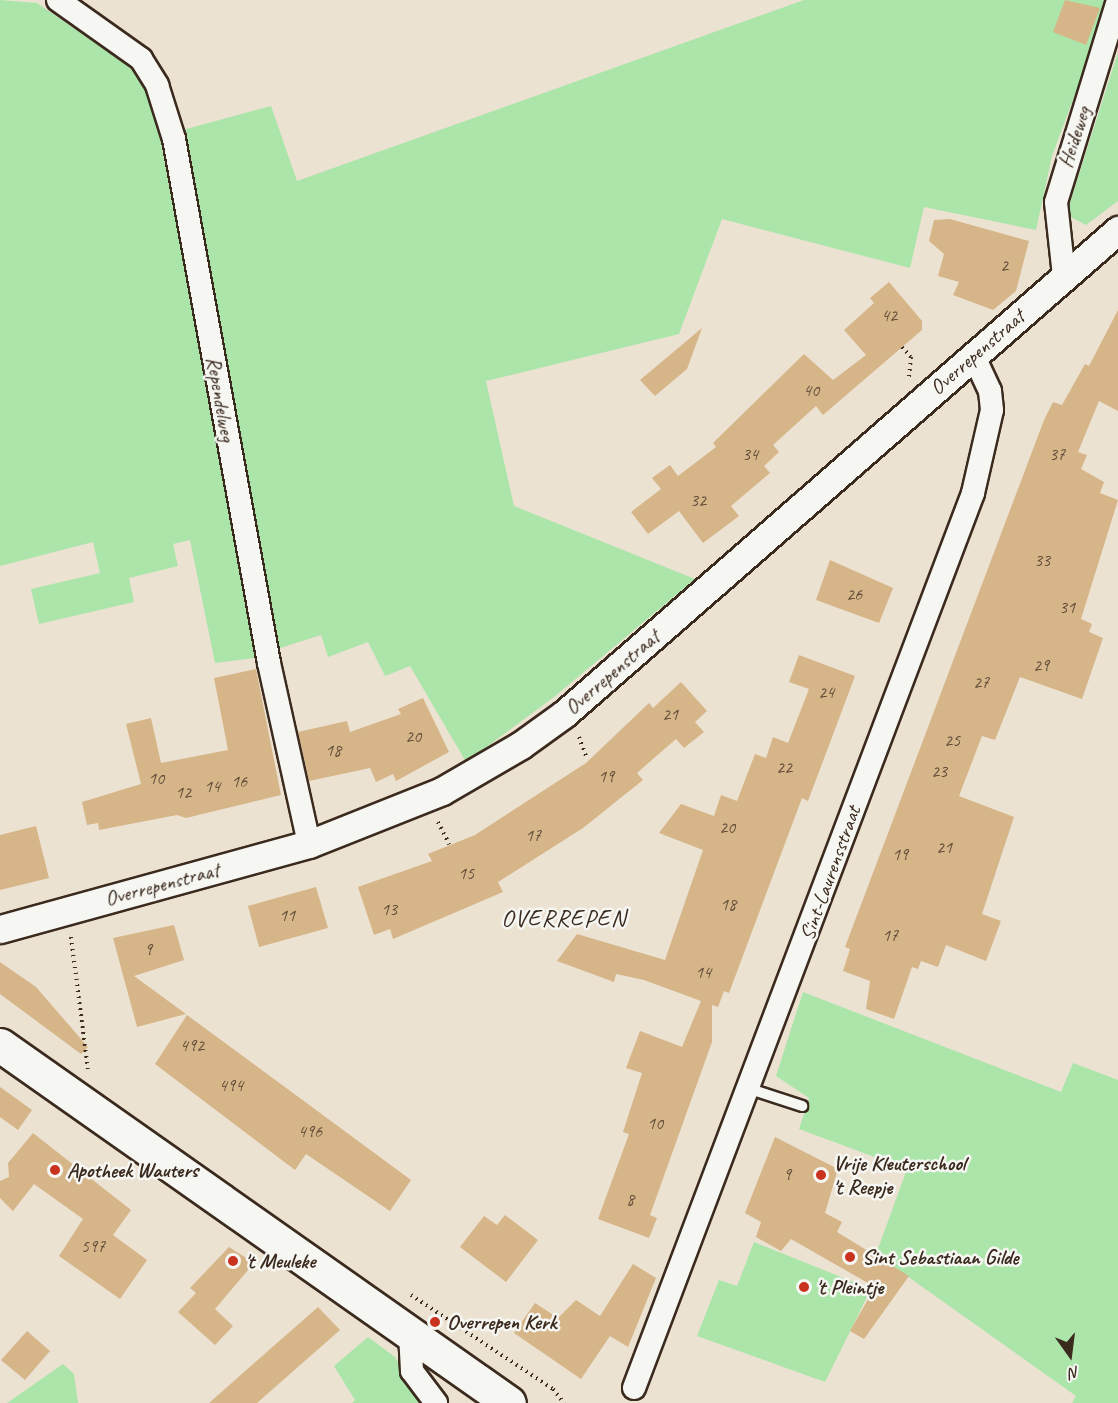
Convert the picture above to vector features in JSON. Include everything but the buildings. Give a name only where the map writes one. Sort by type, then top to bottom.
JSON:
[{"type":"main road","points":[[0,1044],[509,1403]]},
{"type":"street","name":"Rependelweg","points":[[58,0],[141,59],[157,85],[174,139],[269,663],[309,844]]},
{"type":"street","name":"Heideweg","points":[[1064,276],[1056,202],[1118,0]]},
{"type":"street","name":"Overrepenstraat","points":[[0,929],[309,844],[442,791],[564,714],[1118,230]]},
{"type":"street","name":"Sint-Laurensstraat","points":[[634,1388],[750,1089],[983,459],[990,391],[973,355]]},
{"type":"street","points":[[410,1333],[412,1371],[436,1403]]},
{"type":"lane","points":[[750,1089],[802,1106]]},
{"type":"path","points":[[902,347],[910,357],[904,385]]},
{"type":"path","points":[[578,734],[588,759]]},
{"type":"path","points":[[438,822],[449,844]]},
{"type":"path","points":[[68,910],[93,1110]]},
{"type":"green space","points":[[0,0],[37,3],[127,65],[143,83],[155,113],[261,657],[215,663],[190,540],[173,544],[178,566],[129,578],[134,602],[39,624],[31,589],[100,573],[93,542],[0,566]]},
{"type":"green space","points":[[804,0],[1110,0],[1052,156],[1036,230],[924,207],[910,268],[722,219],[679,334],[486,381],[514,506],[695,579],[554,697],[466,762],[410,666],[385,676],[368,642],[328,657],[321,635],[277,649],[179,131],[271,106],[297,181]]},
{"type":"green space","points":[[1118,52],[1118,201],[1086,225],[1067,215],[1068,209]]},
{"type":"green space","points":[[803,992],[1061,1092],[1073,1063],[1118,1080],[1118,1403],[1072,1403],[1076,1396],[876,1254],[907,1169],[799,1129],[809,1098],[776,1076]]},
{"type":"green space","points":[[754,1242],[871,1289],[825,1382],[697,1336],[719,1280],[737,1286]]},
{"type":"green space","points":[[368,1337],[395,1357],[421,1403],[352,1403],[355,1400],[334,1366]]},
{"type":"green space","points":[[63,1364],[74,1374],[78,1403],[7,1403]]},
{"type":"place","name":"Apotheek Wauters","points":[[55,1170]]},
{"type":"place","name":"Vrije Kleuterschool 't Reepje","points":[[821,1175]]},
{"type":"place","name":"Sint Sebastiaan Gilde","points":[[850,1257]]},
{"type":"place","name":"'t Meuleke","points":[[233,1261]]},
{"type":"place","name":"'t Pleintje","points":[[804,1287]]},
{"type":"place","name":"Overrepen Kerk","points":[[435,1322]]},
{"type":"district","name":"OVERREPEN","points":[[564,919]]}]
